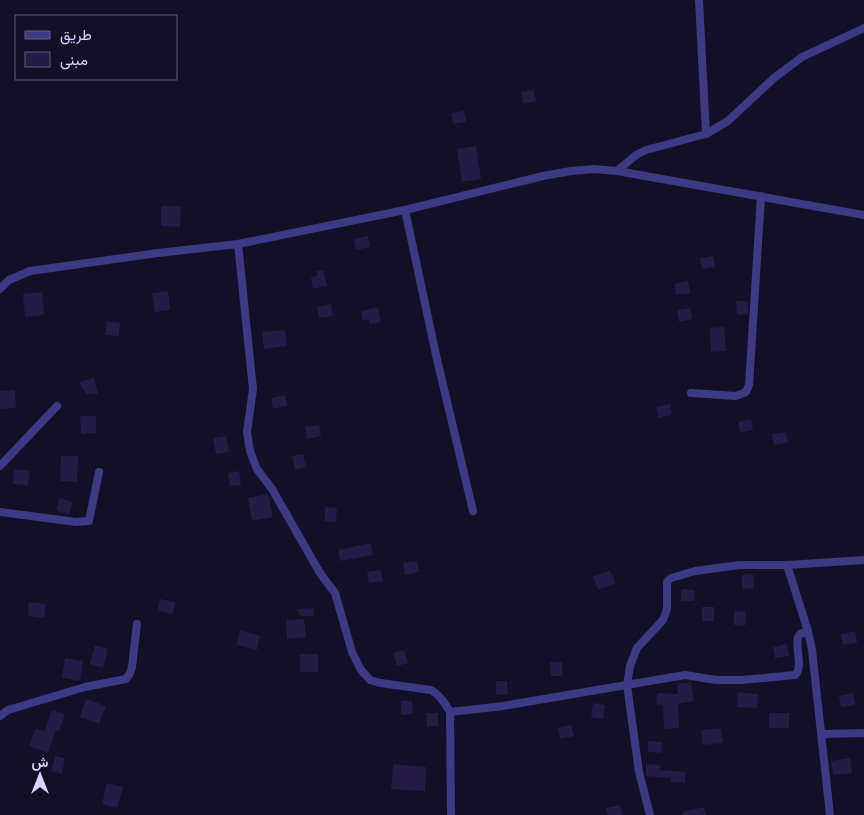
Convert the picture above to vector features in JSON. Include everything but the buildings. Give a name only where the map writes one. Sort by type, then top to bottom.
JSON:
[{"type":"street","points":[[699,0],[706,134]]},
{"type":"street","points":[[617,170],[636,155],[646,150],[706,134],[728,121],[774,78],[802,57],[864,28]]},
{"type":"street","points":[[0,290],[9,280],[30,271],[238,244],[405,210],[543,176],[571,171],[617,170],[864,215]]},
{"type":"street","points":[[691,393],[736,396],[746,392],[749,385],[762,196]]},
{"type":"street","points":[[405,210],[436,355],[473,511]]},
{"type":"street","points":[[238,244],[253,389],[247,432],[250,452],[257,469],[272,489],[320,573],[335,593],[352,652],[361,670],[370,680],[380,683],[431,690],[437,693],[450,712],[451,815]]},
{"type":"street","points":[[0,466],[57,406]]},
{"type":"street","points":[[0,512],[76,522],[89,520],[99,472]]},
{"type":"street","points":[[650,815],[639,772],[626,685],[630,666],[637,648],[663,620],[667,609],[667,582],[671,578],[695,571],[739,565],[787,565],[864,560]]},
{"type":"street","points":[[787,565],[808,630],[812,650],[830,815]]},
{"type":"street","points":[[0,716],[8,710],[85,687],[126,679],[132,667],[137,624]]},
{"type":"street","points":[[450,712],[503,706],[685,675],[716,680],[742,680],[795,675],[799,669],[798,639],[800,634],[808,630]]},
{"type":"street","points":[[822,734],[864,733]]}]
